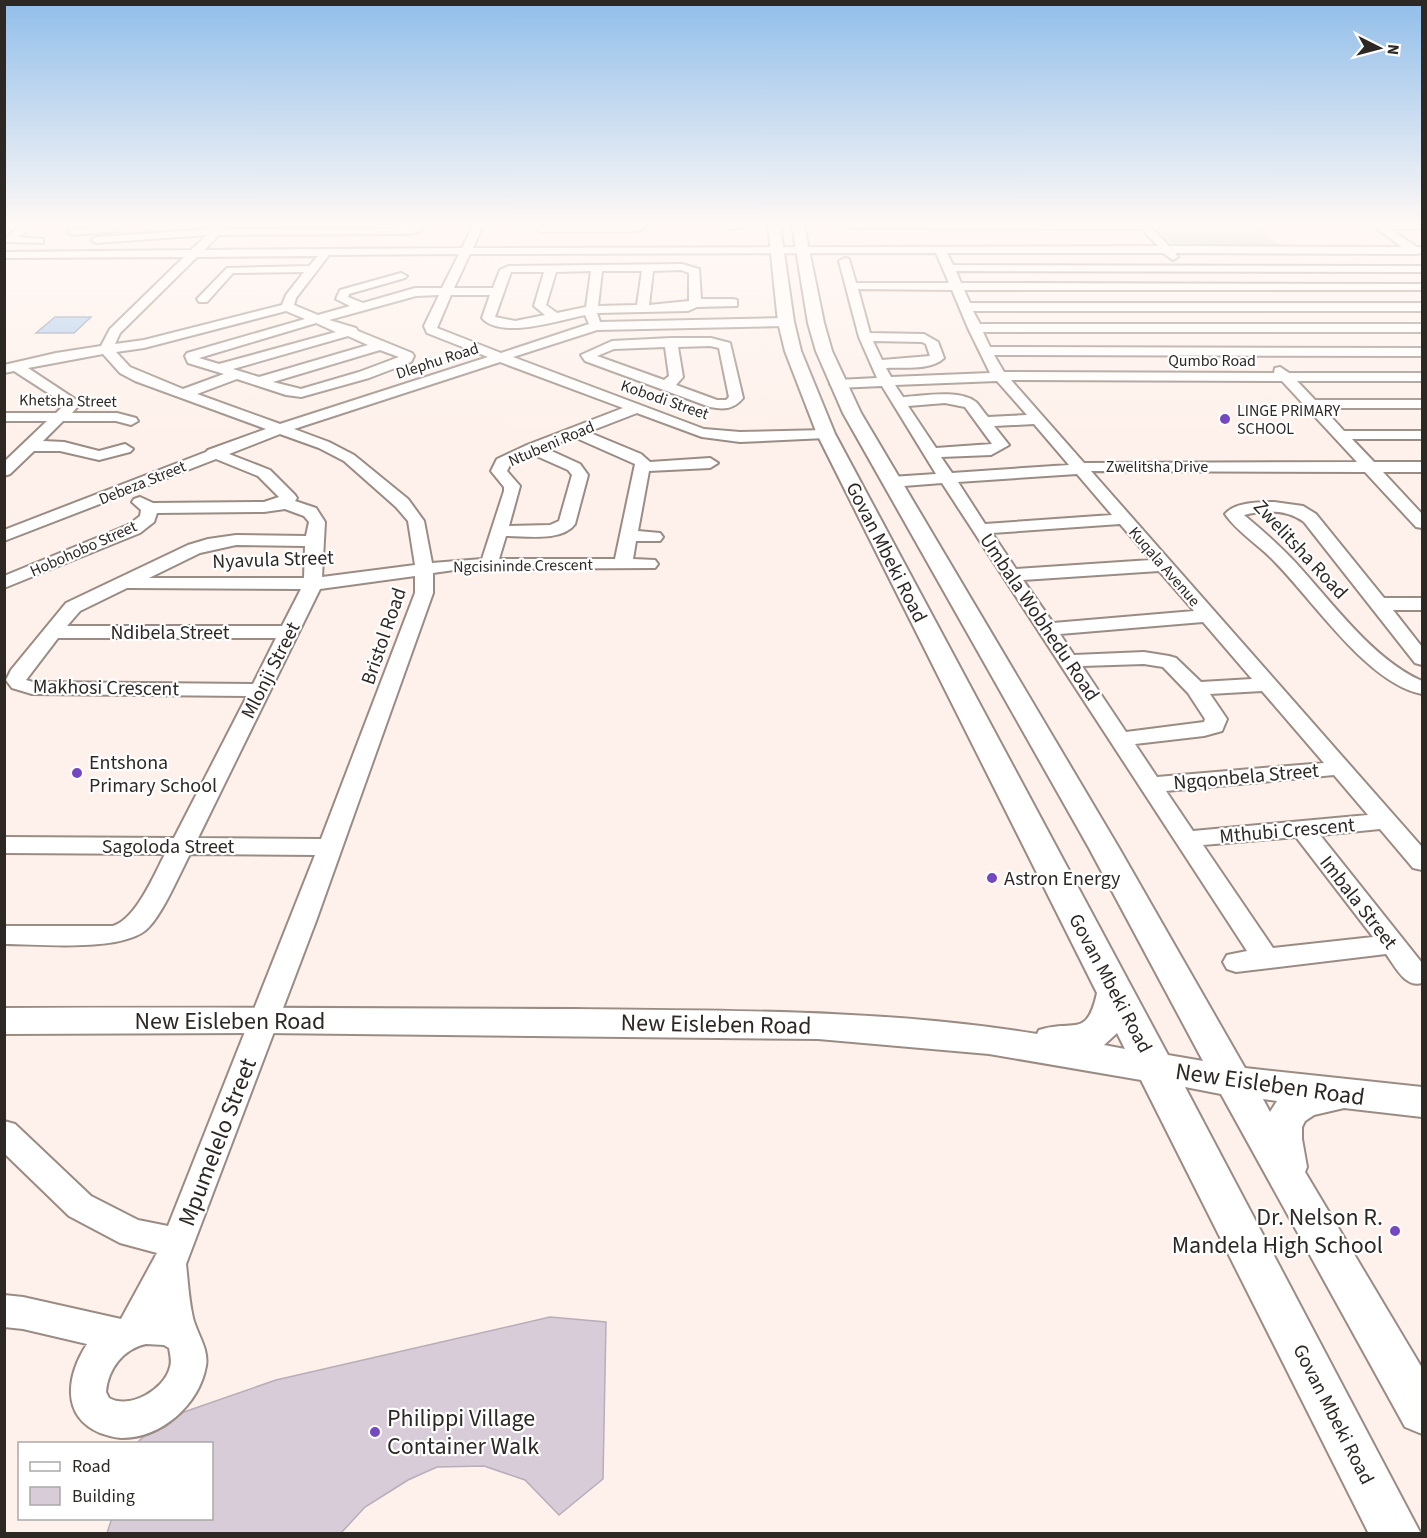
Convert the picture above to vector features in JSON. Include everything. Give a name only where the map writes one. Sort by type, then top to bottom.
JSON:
[{"type":"main road","name":"Govan Mbeki Road","points":[[783,297],[786,322],[797,366],[826,434],[1396,1533]]},
{"type":"main road","name":"Govan Mbeki Road","points":[[811,297],[816,323],[837,384],[891,482],[1104,848],[1293,1189],[1422,1411]]},
{"type":"main road","points":[[990,1040],[1074,1040],[1089,1037],[1097,1033],[1111,1015],[1115,992]]},
{"type":"main road","name":"New Eisleben Road","points":[[4,1021],[757,1023],[875,1029],[990,1040],[1233,1081],[1350,1096],[1422,1102]]},
{"type":"main road","points":[[1293,1189],[1281,1144],[1281,1132],[1287,1116],[1306,1102],[1350,1096]]},
{"type":"street","points":[[108,351],[107,348],[114,332],[150,297]]},
{"type":"street","points":[[287,307],[291,297]]},
{"type":"street","points":[[343,297],[342,299],[362,307]]},
{"type":"street","points":[[10,368],[56,357],[156,342],[287,307],[319,319],[407,356],[406,359],[364,375],[301,393],[291,392],[193,360],[192,356],[319,319],[398,297]]},
{"type":"street","name":"Kobodi Street","points":[[444,297],[430,326],[431,330],[678,425],[716,435],[740,437],[826,434]]},
{"type":"street","points":[[494,297],[488,318],[494,322],[515,325],[591,310],[683,307],[694,303],[733,303]]},
{"type":"street","points":[[543,297],[540,306],[553,316]]},
{"type":"street","points":[[593,297],[591,314],[596,326]]},
{"type":"street","points":[[643,308],[644,297]]},
{"type":"street","points":[[694,297],[694,303]]},
{"type":"street","name":"Umbala Wobhedu Road","points":[[856,297],[865,337],[886,382],[947,478],[1266,959]]},
{"type":"street","points":[[910,299],[914,297]]},
{"type":"street","name":"Kuqala Avenue","points":[[961,297],[991,364],[1001,377],[1422,862]]},
{"type":"street","points":[[1211,297],[1422,523]]},
{"type":"street","points":[[965,307],[1422,307]]},
{"type":"street","name":"Dlephu Road","points":[[280,429],[596,326],[786,322]]},
{"type":"street","points":[[221,368],[368,327]]},
{"type":"street","points":[[974,328],[1422,328]]},
{"type":"street","points":[[865,337],[924,338],[932,342],[937,358],[927,362],[877,364]]},
{"type":"street","points":[[666,386],[675,377],[671,342]]},
{"type":"street","points":[[711,342],[725,346],[736,398],[730,404],[715,404],[615,367],[590,358],[588,355],[612,345],[711,342]]},
{"type":"street","points":[[261,381],[381,345]]},
{"type":"street","name":"Bristol Road","points":[[108,351],[125,370],[140,378],[324,445],[349,458],[402,503],[416,521],[424,568],[424,593],[331,847],[264,1020]]},
{"type":"street","points":[[985,351],[1422,352]]},
{"type":"street","points":[[569,384],[615,367]]},
{"type":"street","points":[[4,471],[71,408],[72,402],[10,368]]},
{"type":"street","points":[[183,394],[238,374]]},
{"type":"street","points":[[364,375],[399,390]]},
{"type":"street","name":"Qumbo Road","points":[[837,384],[1001,377],[1422,377]]},
{"type":"street","points":[[899,402],[951,399],[963,401],[970,404],[1001,445],[997,449],[932,453]]},
{"type":"street","points":[[1311,404],[1422,404]]},
{"type":"street","name":"Ntubeni Road","points":[[489,563],[512,491],[512,486],[500,471],[500,465],[510,457],[636,409]]},
{"type":"street","name":"Khetsha Street","points":[[4,417],[117,417],[131,421]]},
{"type":"street","points":[[984,422],[1038,419]]},
{"type":"street","name":"Debeza Street","points":[[4,536],[213,453],[280,429]]},
{"type":"street","points":[[575,432],[623,451],[640,460],[644,466],[640,510],[623,564]]},
{"type":"street","points":[[1340,435],[1422,435]]},
{"type":"street","points":[[30,446],[62,447],[92,457],[107,456],[125,449]]},
{"type":"street","points":[[623,451],[640,446]]},
{"type":"street","points":[[499,531],[553,530],[567,524],[580,475],[574,467],[532,448]]},
{"type":"street","points":[[150,508],[264,507],[285,503],[289,496],[264,473],[213,453]]},
{"type":"street","points":[[644,466],[710,463]]},
{"type":"street","name":"Zwelitsha Drive","points":[[891,482],[1031,473],[1093,466],[1422,467]]},
{"type":"street","points":[[1031,473],[1043,488]]},
{"type":"street","points":[[991,475],[1002,490]]},
{"type":"street","name":"Hobohobo Street","points":[[4,583],[134,529],[148,518],[150,508],[113,493]]},
{"type":"street","name":"Mlonji Street","points":[[4,935],[113,935],[130,930],[141,920],[182,846],[313,584],[317,522],[314,516],[305,510],[285,503]]},
{"type":"street","name":"Zwelitsha Road","points":[[1422,659],[1313,521],[1304,514],[1296,509],[1267,508],[1244,508],[1233,514],[1286,563],[1353,637],[1401,679],[1422,688]]},
{"type":"street","points":[[981,529],[1124,519]]},
{"type":"street","points":[[630,536],[654,537]]},
{"type":"street","name":"Makhosi Crescent","points":[[259,690],[32,688],[19,684],[16,680],[18,674],[73,607],[122,583],[215,542],[247,539],[314,541]]},
{"type":"street","name":"Ngcisininde Crescent","points":[[424,568],[489,563],[649,564]]},
{"type":"street","points":[[1011,575],[1164,565]]},
{"type":"street","name":"Nyavula Street","points":[[122,583],[313,584],[424,568]]},
{"type":"street","points":[[1379,604],[1422,604]]},
{"type":"street","points":[[1047,629],[1208,616]]},
{"type":"street","name":"Ndibela Street","points":[[52,632],[288,632]]},
{"type":"street","points":[[1069,661],[1144,658],[1163,660],[1173,666],[1196,689],[1216,719],[1214,726],[1204,730],[1121,739]]},
{"type":"street","points":[[1196,689],[1268,684]]},
{"type":"street","name":"Ngqonbela Street","points":[[1151,785],[1341,768]]},
{"type":"street","name":"Mthubi Crescent","points":[[1187,839],[1387,820]]},
{"type":"street","name":"Imbala Street","points":[[1302,828],[1417,975]]},
{"type":"street","name":"Sagoloda Street","points":[[4,845],[331,847]]},
{"type":"street","points":[[1236,962],[1393,944]]},
{"type":"street","name":"Mpumelelo Street","points":[[128,1333],[174,1254],[264,1020]]},
{"type":"street","points":[[4,1132],[80,1206],[174,1254]]},
{"type":"street","name":"Mpumelelo Street","points":[[174,1254],[171,1290],[180,1336]]},
{"type":"street","points":[[4,1311],[128,1333],[160,1327],[172,1330],[180,1336],[189,1356],[186,1374],[175,1392],[150,1412],[122,1420],[110,1419],[100,1414],[87,1394],[88,1378],[95,1362],[107,1348],[128,1333]]},
{"type":"water","points":[[55,317],[91,317],[74,333],[36,333]]},
{"type":"building","name":"Philippi Village Container Walk","points":[[550,1317],[606,1322],[603,1479],[559,1515],[525,1480],[484,1466],[437,1467],[408,1480],[365,1507],[341,1533],[107,1533],[111,1520],[213,1520],[213,1442],[138,1442],[143,1437],[165,1427],[184,1412],[276,1380]]},
{"type":"place","name":"LINGE PRIMARY SCHOOL","points":[[1225,419]]},
{"type":"place","name":"Entshona Primary School","points":[[77,773]]},
{"type":"place","name":"Astron Energy","points":[[992,878]]},
{"type":"place","name":"Dr. Nelson R. Mandela High School","points":[[1395,1231]]},
{"type":"place","name":"Philippi Village Container Walk","points":[[375,1432]]}]
